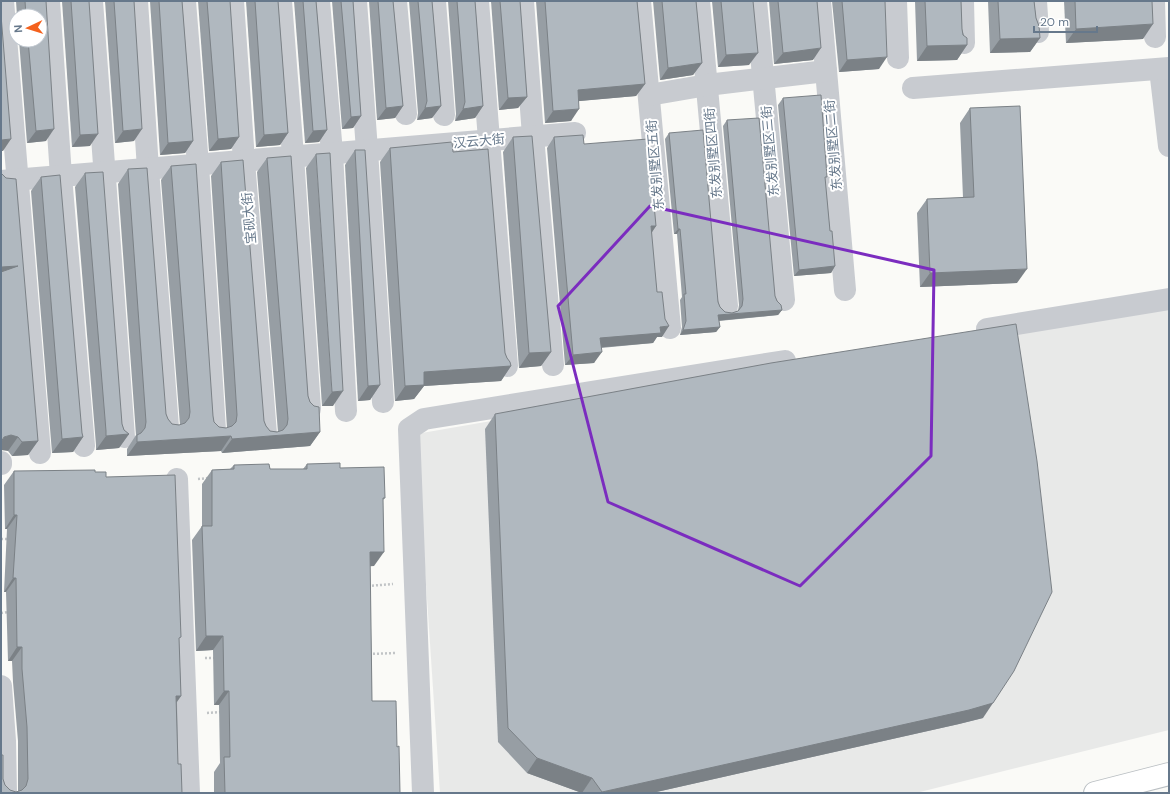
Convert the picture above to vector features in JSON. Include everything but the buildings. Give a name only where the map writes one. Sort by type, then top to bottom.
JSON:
[{"type":"main road","points":[[1095,793],[1169,774]]},
{"type":"street","points":[[3,1],[9,180],[40,453]]},
{"type":"street","points":[[49,1],[61,176],[84,446]]},
{"type":"street","points":[[92,1],[124,437]]},
{"type":"street","points":[[137,1],[148,169],[168,427]]},
{"type":"street","points":[[185,1],[198,164],[215,430]]},
{"type":"street","name":"宝砚大街","points":[[233,1],[266,434]]},
{"type":"street","points":[[281,1],[310,409]]},
{"type":"street","points":[[319,1],[332,153],[346,411]]},
{"type":"street","points":[[356,1],[383,402]]},
{"type":"street","points":[[396,1],[406,114]]},
{"type":"street","points":[[435,1],[444,115]]},
{"type":"street","points":[[478,1],[490,140],[506,366]]},
{"type":"street","points":[[523,1],[553,365]]},
{"type":"street","name":"东发别墅区五街","points":[[640,1],[670,328]]},
{"type":"street","name":"东发别墅区四街","points":[[699,1],[727,306]]},
{"type":"street","name":"东发别墅区三街","points":[[756,1],[784,300]]},
{"type":"street","name":"东发别墅区二街","points":[[820,1],[845,290]]},
{"type":"street","points":[[896,1],[898,58]]},
{"type":"street","points":[[963,1],[964,43]]},
{"type":"street","points":[[1036,1],[1038,32]]},
{"type":"street","points":[[1154,1],[1155,37]]},
{"type":"street","points":[[912,88],[1164,69],[1169,146]]},
{"type":"street","points":[[648,95],[707,85],[826,71]]},
{"type":"street","name":"汉云大街","points":[[9,180],[575,133]]},
{"type":"street","points":[[967,332],[1169,299]]},
{"type":"street","points":[[423,793],[409,429],[424,420],[805,358]]},
{"type":"street","points":[[399,471],[412,793]]},
{"type":"street","points":[[177,479],[189,793]]},
{"type":"street","points":[[1,686],[5,741],[6,793]]},
{"type":"path","points":[[177,479],[217,478]]},
{"type":"path","points":[[1,539],[16,539]]},
{"type":"path","points":[[363,587],[404,583]]},
{"type":"path","points":[[1,613],[9,612]]},
{"type":"path","points":[[366,654],[406,652]]},
{"type":"path","points":[[184,659],[223,658]]},
{"type":"path","points":[[186,714],[225,712]]},
{"type":"highlighted area","points":[[650,206],[934,270],[931,456],[800,586],[608,502],[558,306]]},
{"type":"shaded area","points":[[1169,304],[1169,730],[916,793],[440,793],[416,434]]}]
